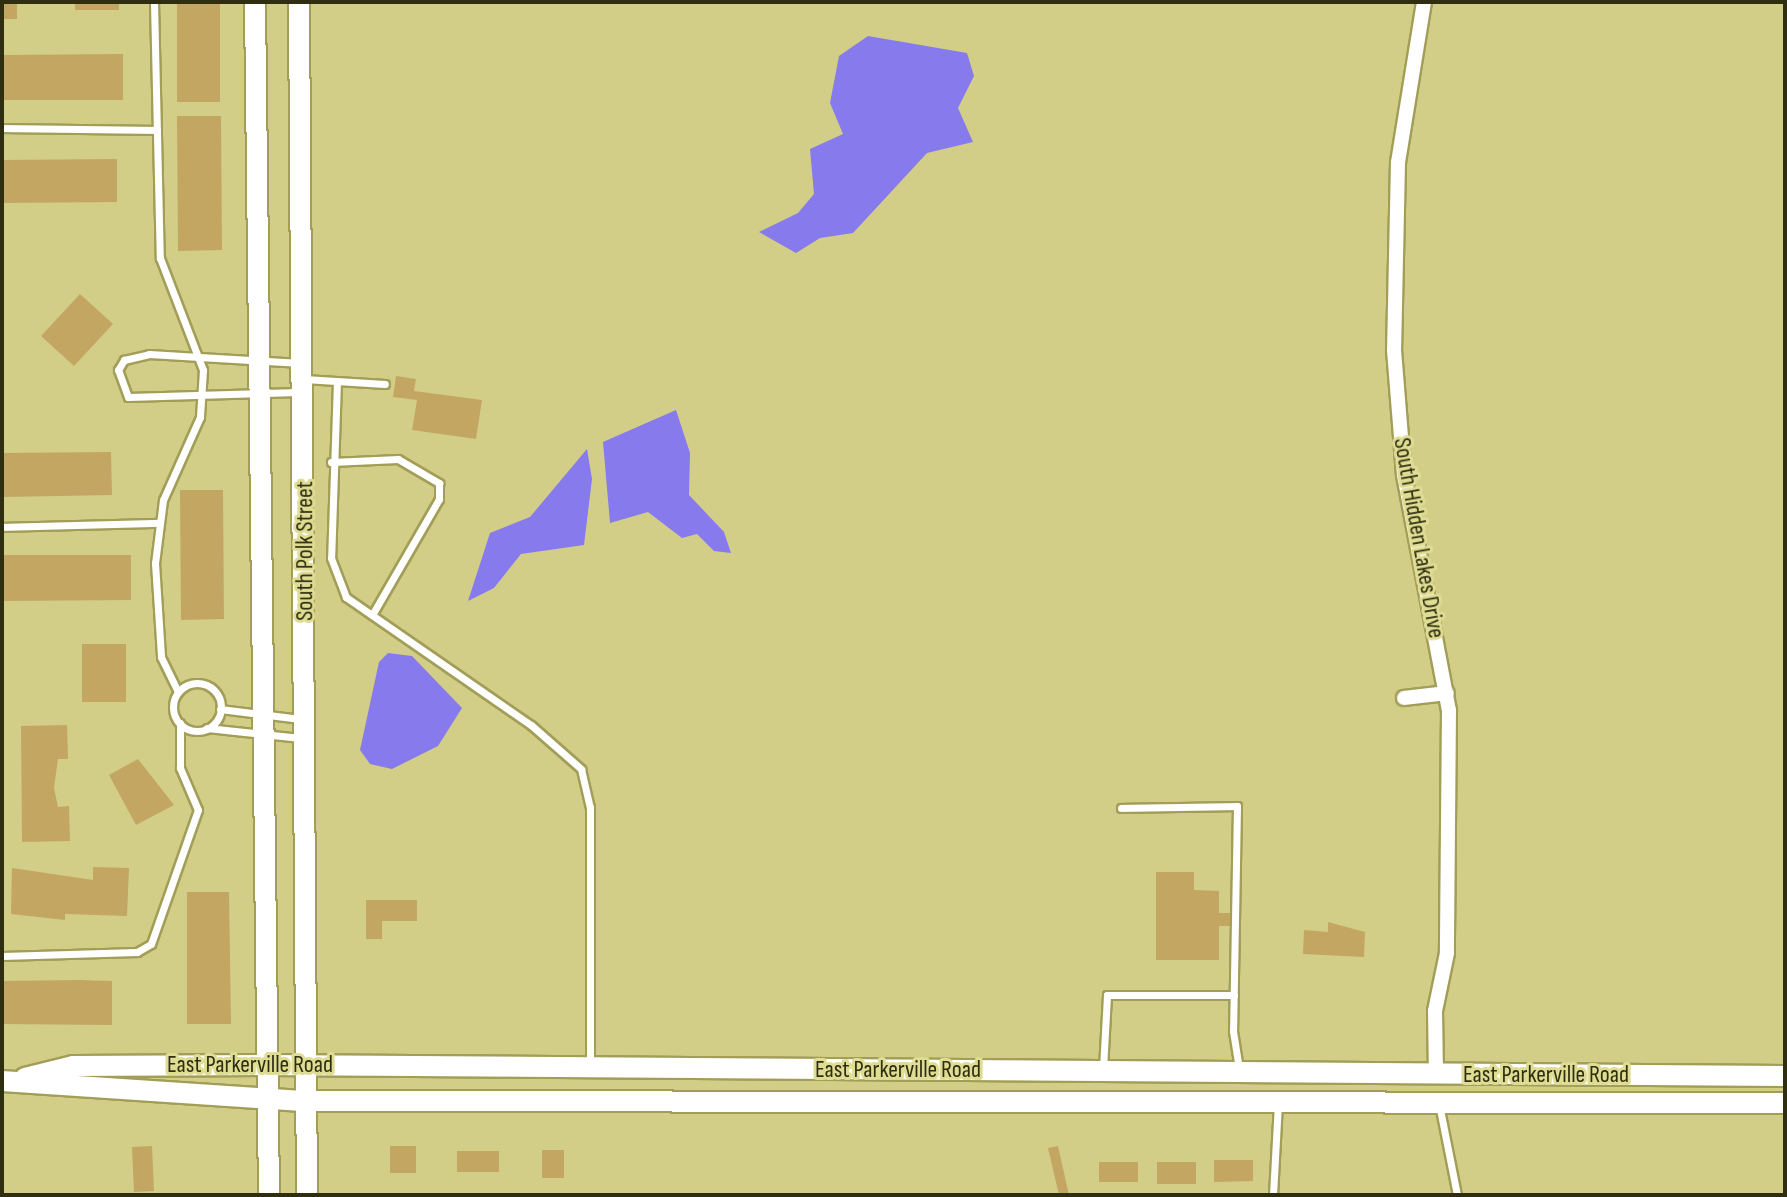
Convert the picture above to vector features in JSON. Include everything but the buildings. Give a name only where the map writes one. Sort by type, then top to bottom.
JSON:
[{"type":"main road","name":"South Polk Street","points":[[255,2],[265,1099],[269,1195]]},
{"type":"main road","name":"South Polk Street","points":[[299,2],[307,729],[307,1195]]},
{"type":"main road","name":"East Parkerville Road","points":[[8,1081],[73,1066],[265,1065],[1785,1076]]},
{"type":"main road","points":[[904,1100],[905,1070]]},
{"type":"main road","points":[[1240,1072],[1240,1100]]},
{"type":"main road","points":[[1436,1074],[1438,1098]]},
{"type":"main road","name":"East Parkerville Road","points":[[8,1081],[307,1101],[1438,1098],[1785,1103]]},
{"type":"street","name":"South Hidden Lakes Drive","points":[[1424,2],[1398,162],[1394,350],[1405,487],[1447,693],[1447,953],[1436,999],[1436,1074]]},
{"type":"street","points":[[1404,698],[1447,693]]},
{"type":"lane","points":[[2,956],[137,952],[151,944],[198,810],[180,768],[180,723],[173,710],[178,692],[165,671],[157,633],[159,523],[202,395],[200,362],[160,258],[154,2]]},
{"type":"lane","points":[[2,128],[157,130]]},
{"type":"lane","points":[[304,378],[258,392],[128,397],[118,383],[124,360],[136,354],[200,362],[258,362],[304,378],[385,384]]},
{"type":"lane","points":[[337,381],[331,462],[331,558],[346,597],[531,725],[581,769],[590,807],[590,1068]]},
{"type":"lane","points":[[331,462],[398,459],[439,483],[439,499],[372,615]]},
{"type":"lane","points":[[2,527],[159,523]]},
{"type":"lane","points":[[178,692],[203,684],[220,709],[261,726],[307,729]]},
{"type":"lane","points":[[207,728],[220,709]]},
{"type":"lane","points":[[180,723],[207,728],[261,726],[307,729]]},
{"type":"lane","points":[[1121,808],[1237,806],[1234,995],[1240,1072]]},
{"type":"lane","points":[[1103,1071],[1107,995],[1234,995]]},
{"type":"lane","points":[[1438,1098],[1457,1195]]},
{"type":"lane","points":[[1273,1195],[1278,1100]]},
{"type":"shaded area","points":[[868,36],[967,53],[974,76],[958,108],[973,142],[927,153],[853,233],[820,238],[796,253],[759,232],[798,213],[814,194],[810,149],[843,134],[830,103],[839,56]]},
{"type":"shaded area","points":[[676,410],[690,453],[689,495],[724,532],[731,553],[714,551],[697,534],[682,538],[648,512],[610,523],[603,442]]},
{"type":"shaded area","points":[[587,449],[592,479],[584,545],[521,554],[494,588],[468,601],[490,533],[530,517]]},
{"type":"shaded area","points":[[388,653],[412,656],[462,708],[438,746],[392,769],[370,764],[360,750],[379,662]]}]
